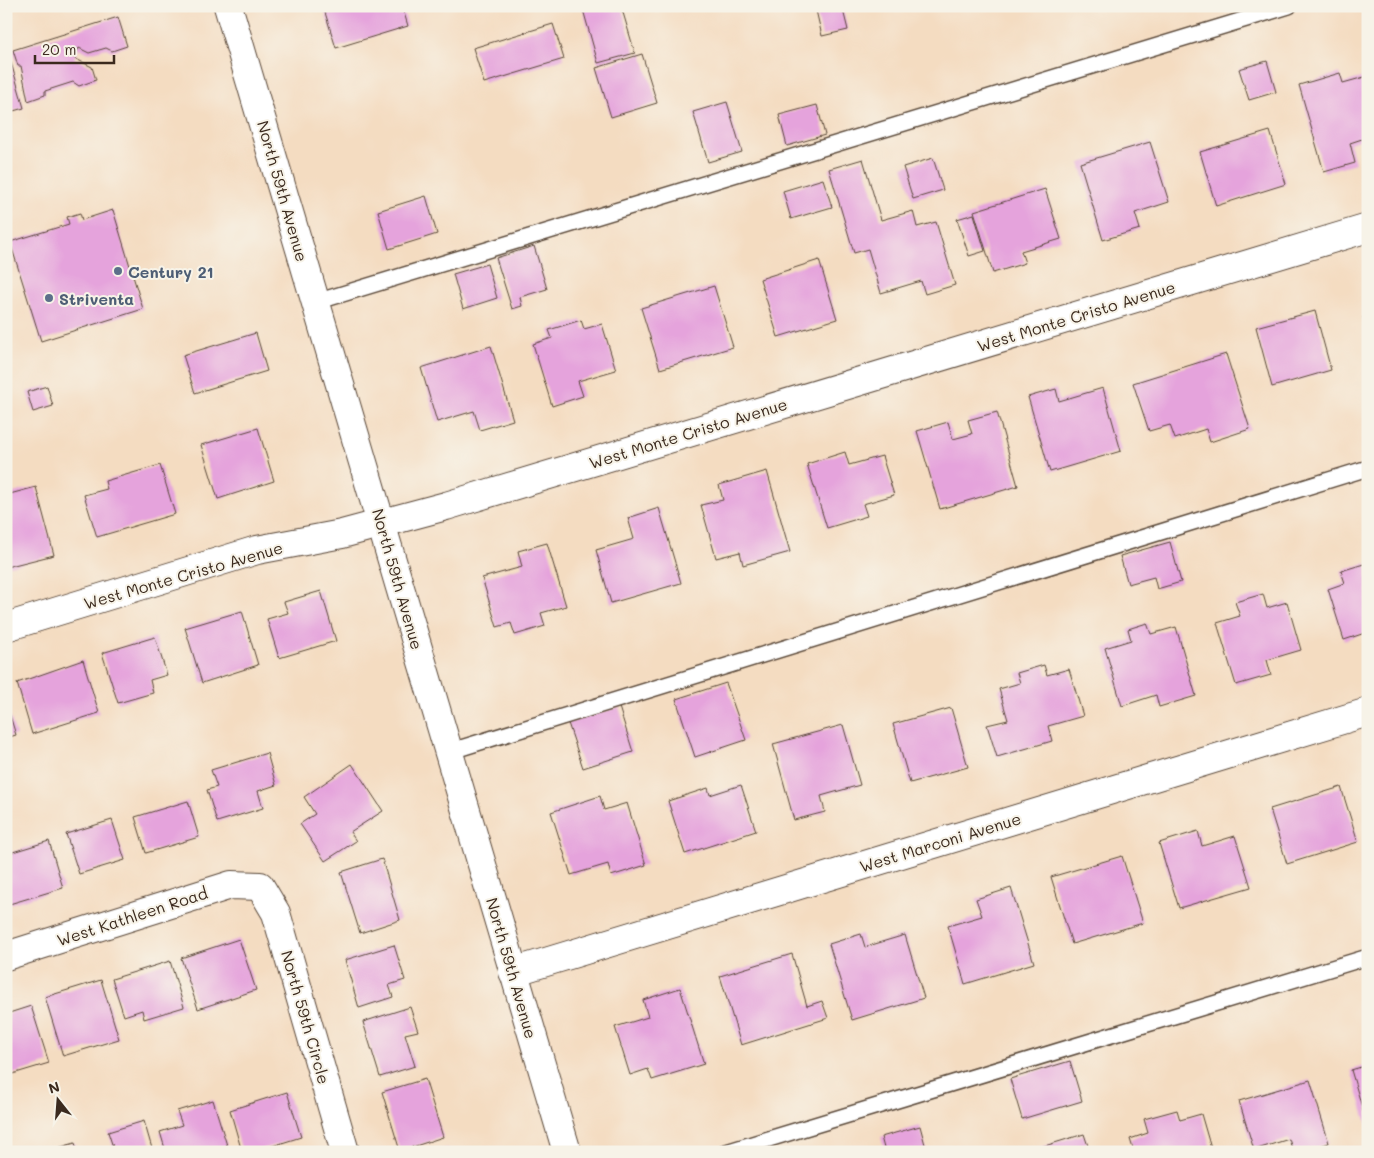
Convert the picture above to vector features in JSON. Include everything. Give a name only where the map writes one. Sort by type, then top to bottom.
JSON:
[{"type":"street","name":"North 59th Avenue","points":[[228,6],[567,1152]]},
{"type":"street","name":"West Monte Cristo Avenue","points":[[6,628],[257,550],[382,524],[1368,228]]},
{"type":"street","name":"West Marconi Avenue","points":[[513,972],[1368,712]]},
{"type":"street","name":"West Kathleen Road","points":[[6,956],[231,885],[260,886]]},
{"type":"street","name":"North 59th Circle","points":[[260,886],[276,913],[345,1152]]},
{"type":"lane","points":[[316,302],[1289,6]]},
{"type":"lane","points":[[448,752],[1368,468]]},
{"type":"lane","points":[[726,1152],[1368,957]]},
{"type":"building","points":[[323,6],[402,6],[408,26],[336,48]]},
{"type":"building","points":[[582,6],[621,6],[635,53],[598,63]]},
{"type":"building","points":[[815,6],[842,6],[848,30],[822,36]]},
{"type":"building","points":[[118,17],[127,46],[112,51],[106,48],[89,53],[79,48],[74,58],[92,67],[96,80],[79,86],[73,82],[45,91],[45,95],[28,101],[21,66],[18,66],[13,50]]},
{"type":"building","points":[[553,24],[564,59],[484,83],[473,48]]},
{"type":"building","points":[[6,45],[24,108],[6,113]]},
{"type":"building","points":[[642,54],[657,103],[611,117],[596,68]]},
{"type":"building","points":[[1267,61],[1276,92],[1249,100],[1239,69]]},
{"type":"building","points":[[1340,73],[1343,83],[1368,76],[1368,137],[1350,143],[1355,163],[1324,172],[1299,85]]},
{"type":"building","points":[[727,102],[742,152],[708,162],[693,112]]},
{"type":"building","points":[[817,105],[825,135],[787,146],[779,115]]},
{"type":"building","points":[[1270,131],[1286,184],[1216,206],[1200,152]]},
{"type":"building","points":[[1150,142],[1169,202],[1135,213],[1140,229],[1103,240],[1080,163]]},
{"type":"building","points":[[933,158],[943,190],[913,199],[903,167]]},
{"type":"building","points":[[863,159],[881,220],[913,211],[917,227],[936,222],[955,285],[925,294],[921,281],[881,293],[868,249],[854,253],[829,169]]},
{"type":"building","points":[[823,179],[832,207],[791,219],[783,191]]},
{"type":"building","points":[[1045,189],[1061,239],[1021,251],[1025,263],[993,273],[974,211]]},
{"type":"building","points":[[426,196],[437,234],[389,249],[378,211]]},
{"type":"building","points":[[113,210],[143,309],[41,341],[10,242],[69,224],[67,217],[80,213],[82,220]]},
{"type":"building","points":[[974,214],[985,251],[969,256],[957,219]]},
{"type":"building","points":[[534,246],[547,289],[520,297],[522,306],[512,309],[496,258]]},
{"type":"building","points":[[819,260],[837,319],[778,337],[760,279]]},
{"type":"building","points":[[487,264],[497,298],[463,309],[453,274]]},
{"type":"building","points":[[714,286],[733,347],[660,369],[641,308]]},
{"type":"building","points":[[1315,311],[1331,370],[1272,387],[1256,327]]},
{"type":"building","points":[[1368,315],[1368,331],[1367,331],[1363,317]]},
{"type":"building","points":[[581,320],[584,329],[602,324],[616,370],[578,381],[583,396],[552,406],[533,344],[552,338],[549,330]]},
{"type":"building","points":[[256,333],[267,371],[195,393],[183,355]]},
{"type":"building","points":[[491,346],[513,420],[480,430],[474,411],[437,422],[421,368]]},
{"type":"building","points":[[1226,354],[1250,429],[1210,442],[1206,429],[1175,439],[1170,425],[1149,431],[1133,383]]},
{"type":"building","points":[[47,386],[53,406],[33,412],[27,392]]},
{"type":"building","points":[[1103,388],[1121,451],[1050,472],[1028,397],[1056,389],[1059,401]]},
{"type":"building","points":[[997,412],[1018,486],[940,509],[917,431],[948,422],[953,439],[972,434],[968,420]]},
{"type":"building","points":[[258,428],[274,481],[218,499],[201,445]]},
{"type":"building","points":[[845,452],[849,465],[882,456],[894,495],[863,504],[867,516],[827,528],[807,464]]},
{"type":"building","points":[[160,465],[175,514],[97,537],[84,495],[107,489],[105,481]]},
{"type":"building","points":[[767,471],[790,552],[743,565],[740,552],[716,558],[701,505],[723,500],[719,485]]},
{"type":"building","points":[[36,487],[54,555],[6,567],[6,495]]},
{"type":"building","points":[[659,508],[681,583],[611,603],[596,550],[634,539],[628,518]]},
{"type":"building","points":[[1170,542],[1181,582],[1157,589],[1154,577],[1128,584],[1120,556]]},
{"type":"building","points":[[547,543],[566,606],[541,613],[545,626],[515,635],[511,623],[497,627],[482,578],[522,567],[518,551]]},
{"type":"building","points":[[1367,563],[1368,632],[1344,640],[1328,589],[1345,583],[1341,571]]},
{"type":"building","points":[[321,591],[336,641],[279,658],[267,619],[288,613],[284,602]]},
{"type":"building","points":[[1263,594],[1267,608],[1287,602],[1301,650],[1267,660],[1271,675],[1236,685],[1217,623],[1240,616],[1235,602]]},
{"type":"building","points":[[242,611],[258,665],[202,683],[185,628]]},
{"type":"building","points":[[1147,623],[1151,634],[1176,627],[1196,696],[1159,707],[1156,695],[1122,706],[1105,648],[1131,640],[1128,629]]},
{"type":"building","points":[[155,637],[167,675],[150,680],[153,693],[118,703],[102,653]]},
{"type":"building","points":[[83,660],[99,713],[32,734],[17,683]]},
{"type":"building","points":[[1044,665],[1047,675],[1069,669],[1083,716],[1048,726],[1052,741],[997,757],[987,725],[1008,720],[999,689],[1020,683],[1017,673]]},
{"type":"building","points":[[726,683],[746,740],[695,757],[676,699]]},
{"type":"building","points":[[6,703],[16,735],[6,738]]},
{"type":"building","points":[[619,707],[633,752],[583,768],[568,723]]},
{"type":"building","points":[[951,708],[968,767],[910,783],[893,724]]},
{"type":"building","points":[[843,725],[860,785],[821,796],[825,812],[794,820],[773,744]]},
{"type":"building","points":[[267,753],[276,785],[258,791],[263,808],[217,822],[207,790],[217,787],[211,770]]},
{"type":"building","points":[[352,764],[383,811],[350,832],[356,841],[325,861],[300,824],[315,814],[304,797]]},
{"type":"building","points":[[741,785],[756,831],[685,854],[668,801],[708,788],[710,795]]},
{"type":"building","points":[[1341,787],[1358,842],[1287,864],[1270,809]]},
{"type":"building","points":[[600,796],[604,810],[627,803],[646,865],[611,876],[608,864],[571,875],[551,812]]},
{"type":"building","points":[[188,801],[199,837],[146,853],[135,817]]},
{"type":"building","points":[[112,820],[125,860],[79,874],[66,834]]},
{"type":"building","points":[[1198,831],[1202,846],[1235,836],[1251,887],[1179,908],[1159,843]]},
{"type":"building","points":[[49,841],[63,888],[6,905],[6,854]]},
{"type":"building","points":[[1122,856],[1143,923],[1072,944],[1051,877]]},
{"type":"building","points":[[382,859],[400,920],[360,933],[341,872]]},
{"type":"building","points":[[1011,888],[1034,963],[965,984],[948,926],[982,916],[976,899]]},
{"type":"building","points":[[861,934],[865,947],[905,935],[924,998],[852,1020],[829,944]]},
{"type":"building","points":[[239,939],[256,990],[198,1009],[181,958]]},
{"type":"building","points":[[394,945],[405,980],[389,985],[393,997],[359,1008],[345,960]]},
{"type":"building","points":[[792,954],[807,1006],[822,1001],[828,1018],[741,1045],[720,976]]},
{"type":"building","points":[[170,961],[184,1007],[144,1019],[142,1010],[124,1016],[112,979]]},
{"type":"building","points":[[101,980],[119,1039],[63,1056],[45,997]]},
{"type":"building","points":[[680,988],[704,1064],[652,1080],[648,1069],[630,1075],[615,1027],[648,1017],[643,1000]]},
{"type":"building","points":[[31,1006],[49,1063],[6,1076],[6,1014]]},
{"type":"building","points":[[410,1007],[418,1031],[405,1034],[415,1066],[380,1077],[363,1022]]},
{"type":"building","points":[[1070,1061],[1082,1101],[1022,1119],[1010,1079]]},
{"type":"building","points":[[1368,1065],[1368,1124],[1367,1124],[1351,1070]]},
{"type":"building","points":[[425,1079],[443,1137],[400,1151],[382,1092]]},
{"type":"building","points":[[1310,1080],[1329,1143],[1302,1152],[1293,1152],[1289,1139],[1254,1150],[1239,1101]]},
{"type":"building","points":[[287,1092],[301,1137],[253,1152],[242,1152],[230,1110]]},
{"type":"building","points":[[213,1100],[229,1152],[166,1152],[160,1132],[182,1125],[177,1111]]},
{"type":"building","points":[[1177,1110],[1180,1120],[1201,1114],[1212,1152],[1134,1152],[1130,1139],[1148,1133],[1144,1119]]},
{"type":"building","points":[[144,1121],[153,1152],[100,1152],[113,1147],[108,1132]]},
{"type":"building","points":[[920,1126],[927,1152],[885,1152],[881,1137]]},
{"type":"building","points":[[1084,1134],[1090,1152],[1028,1152],[1028,1151]]},
{"type":"building","points":[[75,1143],[78,1152],[47,1152],[47,1151]]},
{"type":"building","points":[[448,1148],[449,1152],[436,1152],[436,1151]]},
{"type":"place","name":"Century 21","points":[[118,271]]},
{"type":"place","name":"Striventa","points":[[49,298]]}]
